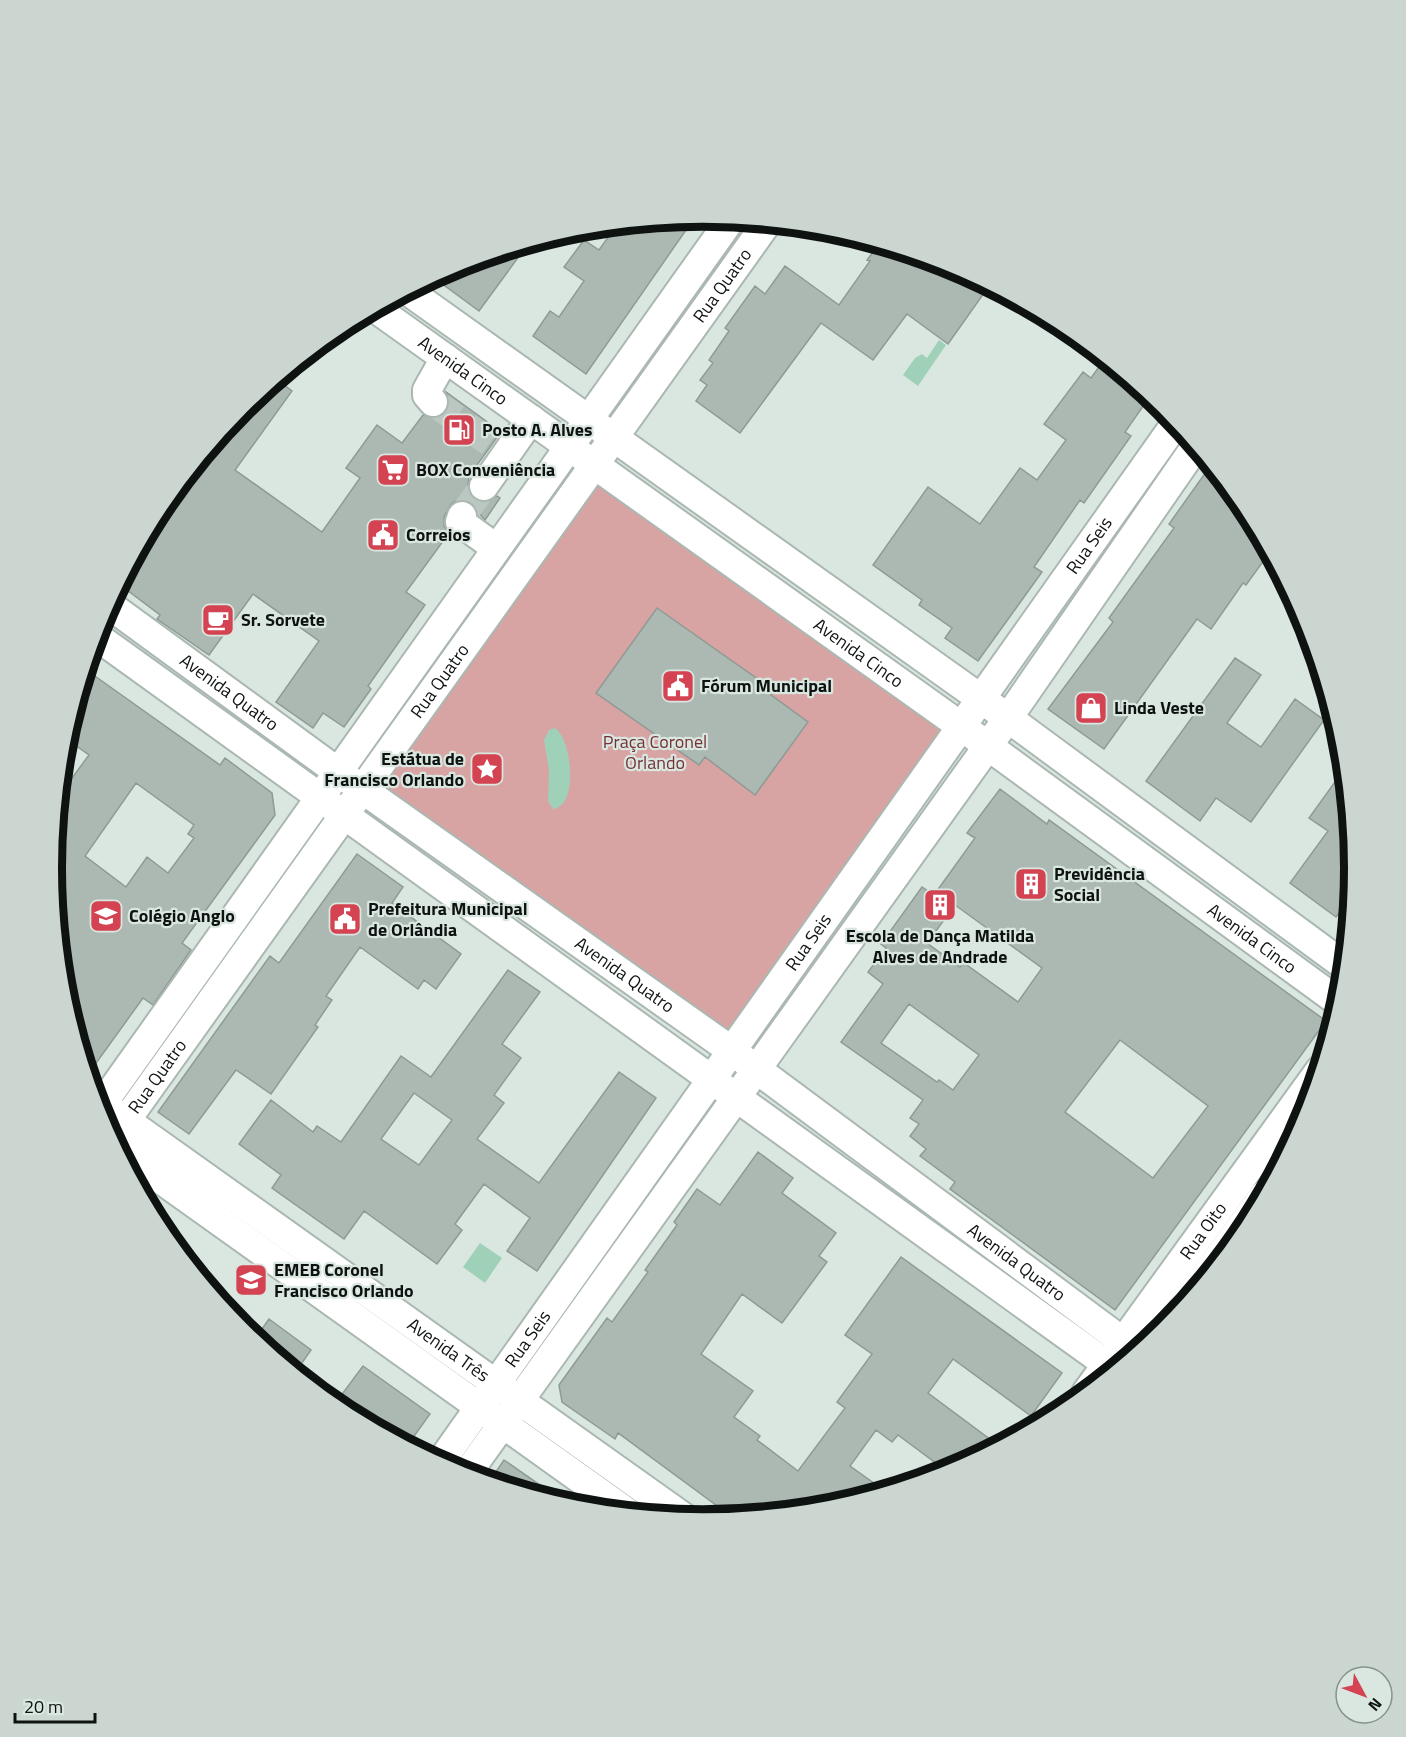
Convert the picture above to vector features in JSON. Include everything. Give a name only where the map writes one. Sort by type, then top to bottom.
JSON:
[{"type":"street","name":"Rua Quatro","points":[[104,1096],[338,772],[725,228]]},
{"type":"street","name":"Rua Quatro","points":[[119,1130],[762,230]]},
{"type":"street","name":"Avenida Cinco","points":[[414,295],[590,418],[1008,718],[1338,961]]},
{"type":"street","name":"Avenida Cinco","points":[[382,313],[962,727],[1331,997]]},
{"type":"street","points":[[433,402],[427,395],[427,390],[445,358]]},
{"type":"street","points":[[484,486],[499,449],[531,419]]},
{"type":"street","name":"Rua Seis","points":[[445,1455],[1171,430]]},
{"type":"street","points":[[499,449],[544,482]]},
{"type":"street","name":"Rua Seis","points":[[472,1466],[1008,718],[1191,453]]},
{"type":"street","points":[[462,516],[460,522],[496,548]]},
{"type":"street","name":"Avenida Quatro","points":[[116,610],[338,772],[732,1051],[1130,1347]]},
{"type":"street","name":"Avenida Quatro","points":[[103,641],[713,1078],[1109,1365]]},
{"type":"street","name":"Rua Oito","points":[[1130,1347],[1303,1095]]},
{"type":"street","name":"Avenida Três","points":[[119,1130],[496,1384],[672,1509]]},
{"type":"street","name":"Avenida Três","points":[[131,1158],[616,1504]]},
{"type":"green space","name":"Praça Coronel Orlando","points":[[595,465],[962,727],[732,1051],[364,790]]},
{"type":"shaded area","points":[[939,340],[946,345],[918,386],[903,375],[915,358],[922,354],[927,358]]},
{"type":"shaded area","points":[[555,728],[566,745],[570,785],[567,797],[561,805],[553,809],[548,801],[549,770],[544,740],[549,730]]},
{"type":"shaded area","points":[[480,1243],[502,1258],[485,1283],[463,1267]]},
{"type":"building","points":[[688,227],[586,374],[533,336],[550,311],[559,317],[584,281],[564,267],[584,240],[599,250],[611,233]]},
{"type":"building","points":[[874,251],[909,261],[985,292],[948,344],[907,314],[873,360],[821,323],[740,433],[696,401],[707,385],[700,380],[713,363],[709,360],[729,331],[725,328],[755,286],[765,294],[785,266],[839,305],[870,261],[867,260]]},
{"type":"building","points":[[521,254],[479,311],[441,283]]},
{"type":"building","points":[[1100,365],[1132,392],[1130,395],[1144,405],[1125,432],[1131,436],[1084,503],[1080,500],[1034,567],[1042,572],[978,661],[945,638],[952,628],[919,605],[922,600],[873,565],[928,487],[980,524],[1020,468],[1037,480],[1066,440],[1044,424],[1083,372],[1091,378]]},
{"type":"building","points":[[283,384],[292,391],[235,470],[322,532],[360,478],[346,468],[377,425],[402,443],[423,415],[435,418],[444,414],[449,407],[446,392],[501,432],[469,476],[468,485],[469,493],[475,500],[483,502],[497,496],[500,498],[485,520],[468,501],[458,500],[451,504],[444,517],[444,526],[449,533],[406,592],[425,605],[368,686],[371,689],[344,727],[323,713],[313,728],[276,702],[319,641],[253,594],[209,655],[157,619],[160,615],[126,589],[147,548],[194,478],[249,415]]},
{"type":"building","points":[[1206,471],[1236,512],[1265,559],[1246,585],[1243,583],[1211,629],[1197,619],[1104,749],[1048,709],[1113,622],[1109,618],[1174,528],[1169,524]]},
{"type":"building","name":"Fórum Municipal","points":[[657,608],[759,680],[756,684],[808,722],[755,795],[705,757],[699,765],[596,693]]},
{"type":"building","points":[[1235,658],[1261,675],[1227,723],[1261,747],[1295,699],[1324,720],[1251,822],[1216,798],[1200,821],[1146,781]]},
{"type":"building","points":[[92,674],[220,765],[225,758],[272,793],[275,815],[182,943],[191,950],[153,1005],[143,998],[94,1066],[83,1035],[67,952],[62,868],[67,785],[89,755],[74,744]],"holes":[[[136,783],[194,825],[188,834],[194,838],[168,873],[147,857],[126,887],[85,856]]]},
{"type":"building","points":[[1338,778],[1343,827],[1342,917],[1338,914],[1336,917],[1290,883],[1328,831],[1309,818]]},
{"type":"building","points":[[1000,789],[1047,824],[1049,820],[1326,1021],[1115,1310],[950,1189],[955,1182],[920,1156],[926,1149],[910,1136],[919,1124],[910,1118],[923,1100],[841,1042],[883,984],[868,972],[886,948],[881,944],[922,887],[934,895],[975,838],[967,833]],"holes":[[[955,905],[1042,968],[1018,1002],[964,963],[960,967],[927,943]],[[909,1004],[979,1055],[953,1090],[939,1080],[937,1082],[881,1043]],[[1120,1040],[1208,1106],[1153,1178],[1065,1112]]]},
{"type":"building","points":[[357,854],[403,887],[392,903],[461,954],[436,989],[424,980],[418,989],[360,947],[326,996],[332,1000],[315,1025],[318,1027],[271,1094],[236,1070],[189,1134],[158,1112],[270,956],[279,963]]},
{"type":"building","points":[[508,970],[540,992],[502,1044],[521,1058],[494,1095],[504,1103],[477,1139],[539,1183],[619,1072],[656,1098],[537,1271],[507,1251],[530,1218],[484,1184],[455,1224],[462,1230],[437,1264],[364,1211],[344,1239],[272,1188],[281,1175],[239,1144],[271,1100],[313,1132],[317,1126],[341,1142],[401,1056],[431,1077]],"holes":[[[414,1093],[452,1120],[419,1165],[381,1139]]]},
{"type":"building","points":[[758,1152],[793,1178],[782,1193],[836,1233],[819,1256],[827,1262],[782,1323],[742,1294],[701,1354],[753,1391],[734,1417],[760,1436],[757,1440],[798,1471],[845,1408],[837,1402],[872,1354],[845,1335],[901,1257],[1062,1373],[1031,1416],[953,1359],[928,1393],[992,1441],[938,1465],[898,1435],[892,1442],[876,1430],[850,1466],[877,1486],[828,1498],[787,1505],[745,1509],[727,1509],[722,1506],[720,1508],[618,1433],[615,1439],[562,1402],[559,1385],[607,1318],[612,1322],[648,1272],[645,1270],[677,1225],[674,1222],[697,1189],[720,1205]]},
{"type":"building","points":[[269,1319],[311,1350],[299,1367],[260,1332]]},
{"type":"building","points":[[363,1366],[430,1414],[411,1440],[340,1397]]},
{"type":"building","points":[[504,1460],[548,1491],[537,1488],[494,1475]]},
{"type":"tunnel","points":[[433,402],[492,444]]},
{"type":"tunnel","points":[[462,516],[484,486]]},
{"type":"place","name":"Posto A. Alves","points":[[459,430]]},
{"type":"place","name":"BOX Conveniência","points":[[393,470]]},
{"type":"place","name":"Correios","points":[[383,535]]},
{"type":"place","name":"Sr. Sorvete","points":[[218,620]]},
{"type":"place","name":"Fórum Municipal","points":[[678,686]]},
{"type":"place","name":"Linda Veste","points":[[1091,708]]},
{"type":"place","name":"Estátua de Francisco Orlando","points":[[487,769]]},
{"type":"place","name":"Previdência Social","points":[[1031,884]]},
{"type":"place","name":"Escola de Dança Matilda Alves de Andrade","points":[[940,905]]},
{"type":"place","name":"Colégio Anglo","points":[[106,916]]},
{"type":"place","name":"Prefeitura Municipal de Orlândia","points":[[345,919]]},
{"type":"place","name":"EMEB Coronel Francisco Orlando","points":[[251,1280]]}]
